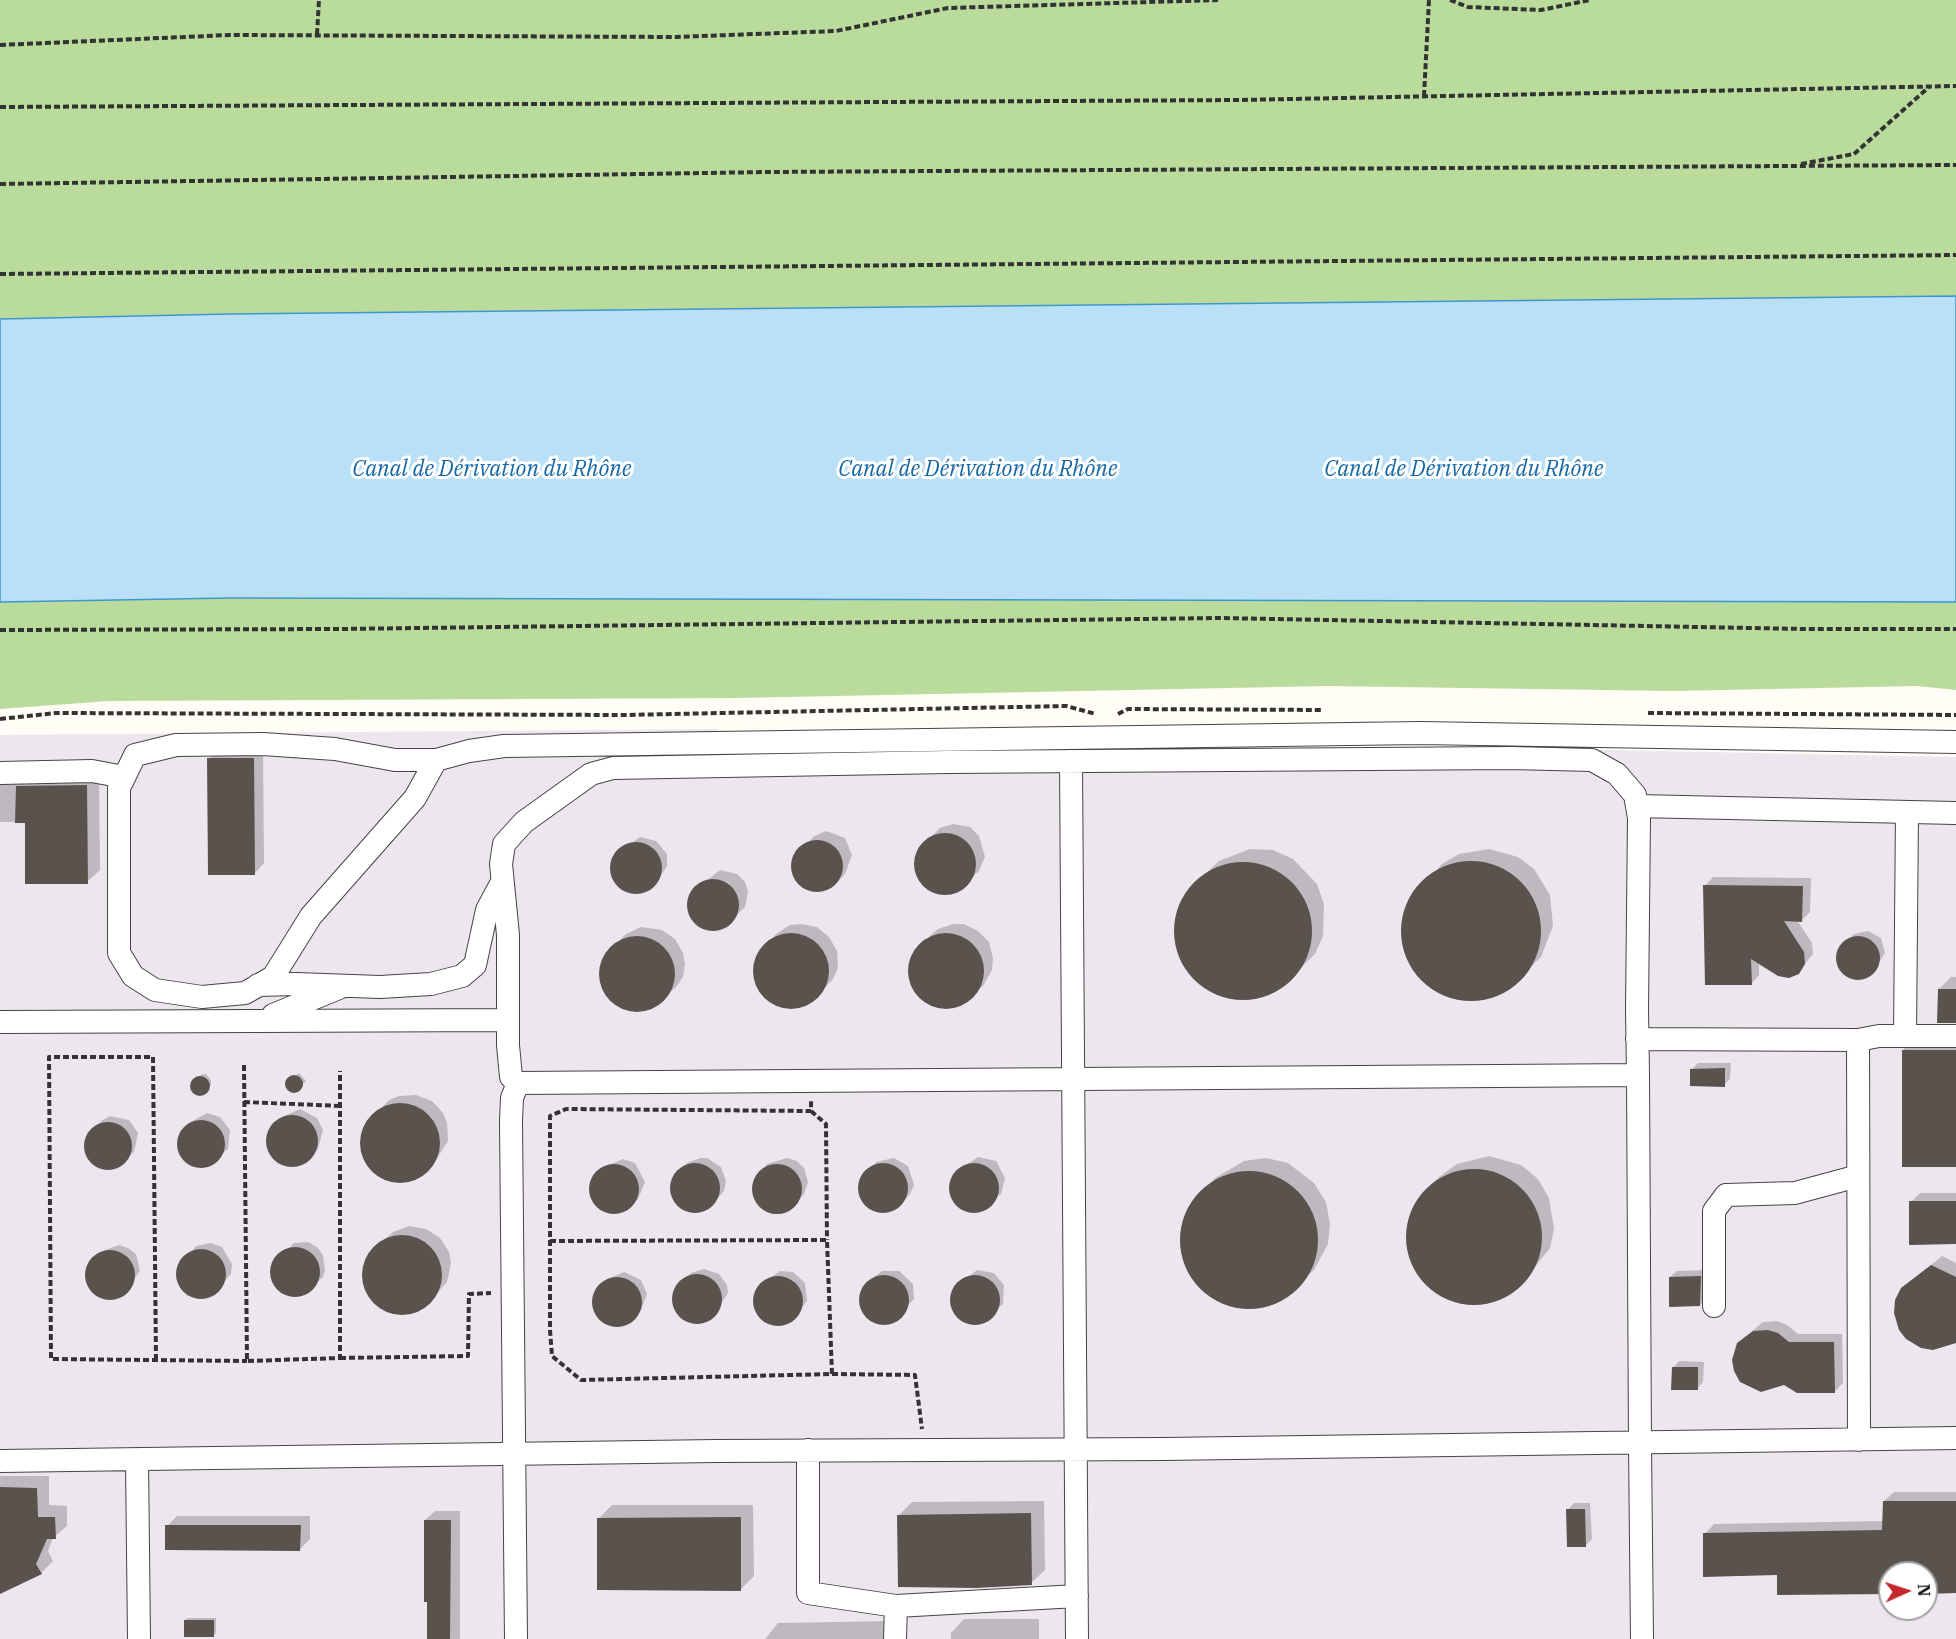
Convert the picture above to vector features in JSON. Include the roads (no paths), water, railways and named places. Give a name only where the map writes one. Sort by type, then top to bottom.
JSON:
[{"type":"street","points":[[436,760],[415,798],[311,915],[273,977],[245,993],[202,997],[155,990],[133,976],[119,952],[119,788],[135,755],[176,745],[263,744],[335,749],[395,760],[436,760],[469,751],[504,746],[1420,733],[1956,742]]},
{"type":"street","points":[[1638,1075],[518,1083],[511,1077],[508,935],[502,882],[504,844],[512,832],[591,774],[613,768],[1071,761],[1592,760],[1617,774],[1635,795],[1638,806],[1637,1039],[1638,1075],[1642,1639]]},
{"type":"street","points":[[1071,761],[1075,1080],[1077,1639]]},
{"type":"street","points":[[0,773],[92,771],[124,777]]},
{"type":"street","points":[[1638,806],[1956,813]]},
{"type":"street","points":[[1905,1036],[1908,812]]},
{"type":"street","points":[[258,985],[380,987],[431,984],[462,976],[475,965],[487,910],[502,882]]},
{"type":"street","points":[[254,1021],[301,1006],[345,986]]},
{"type":"street","points":[[151,1022],[155,990]]},
{"type":"street","points":[[0,1022],[508,1020]]},
{"type":"street","points":[[1637,1039],[1858,1040],[1879,1036],[1956,1036]]},
{"type":"street","points":[[1858,1040],[1859,1440]]},
{"type":"street","points":[[516,1639],[512,1098],[518,1083]]},
{"type":"street","points":[[1714,1306],[1714,1211],[1726,1195],[1796,1193],[1858,1176]]},
{"type":"street","points":[[0,1461],[808,1450],[1640,1444],[1956,1438]]},
{"type":"street","points":[[808,1450],[808,1593],[896,1606],[1077,1596]]},
{"type":"street","points":[[137,1460],[139,1639]]},
{"type":"street","points":[[895,1639],[896,1606]]},
{"type":"water","name":"Canal de Dérivation du Rhône","points":[[1956,296],[1956,602],[230,598],[0,602],[0,319],[229,314]]}]
